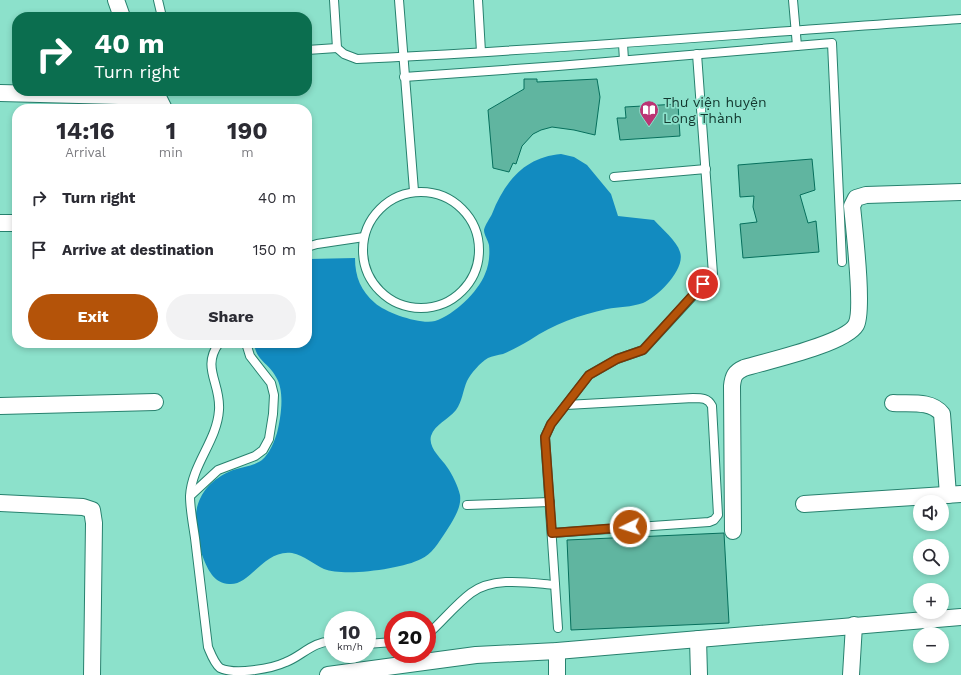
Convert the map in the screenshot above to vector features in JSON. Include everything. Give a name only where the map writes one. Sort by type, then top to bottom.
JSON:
[{"type":"street","points":[[116,0],[120,12]]},
{"type":"street","points":[[0,94],[12,94]]},
{"type":"street","points":[[64,96],[159,99]]},
{"type":"street","points":[[733,531],[732,386],[733,377],[737,371],[834,341],[850,332],[857,324],[859,311],[858,282],[852,206],[856,198],[866,195],[961,192]]},
{"type":"street","points":[[0,223],[12,223]]},
{"type":"street","points":[[0,406],[155,402]]},
{"type":"street","points":[[804,504],[955,494],[942,414],[938,409],[930,405],[893,403]]},
{"type":"street","points":[[0,503],[83,507],[92,510],[94,523],[92,675]]},
{"type":"street","points":[[328,675],[476,654],[557,651],[854,625],[961,618]]},
{"type":"street","points":[[851,675],[854,625]]},
{"type":"street","points":[[698,638],[699,675]]},
{"type":"street","points":[[557,651],[558,675]]},
{"type":"lane","points":[[158,0],[161,12]]},
{"type":"lane","points":[[334,0],[337,48]]},
{"type":"lane","points":[[399,0],[402,57],[414,192]]},
{"type":"lane","points":[[478,0],[481,52]]},
{"type":"lane","points":[[793,0],[797,46]]},
{"type":"lane","points":[[312,50],[337,48],[344,54],[357,59],[402,57],[623,44],[795,30],[961,19]]},
{"type":"lane","points":[[404,77],[832,43],[842,262]]},
{"type":"lane","points":[[623,44],[624,60]]},
{"type":"lane","points":[[558,628],[545,437],[551,424],[589,375],[617,359],[643,350],[713,274],[698,54]]},
{"type":"lane","points":[[614,177],[706,169]]},
{"type":"lane","points":[[414,192],[434,192],[452,200],[467,213],[477,230],[480,249],[477,269],[468,287],[453,300],[435,308],[415,309],[396,304],[380,292],[368,276],[363,257],[364,237],[371,220],[382,206],[397,196],[414,192]]},
{"type":"lane","points":[[312,246],[364,237]]},
{"type":"lane","points":[[215,348],[210,361],[211,370],[217,389],[219,409],[216,429],[198,466],[190,495],[208,647],[213,659],[221,668],[230,671],[251,672],[287,662],[309,647],[324,644]]},
{"type":"lane","points":[[190,495],[218,470],[255,456],[263,450],[269,439],[273,401],[271,383],[250,356],[248,348]]},
{"type":"lane","points":[[552,533],[709,522],[717,518],[718,515],[712,406],[710,401],[701,398],[693,398],[566,405]]},
{"type":"lane","points":[[467,505],[550,502]]},
{"type":"lane","points":[[436,626],[472,592],[489,585],[523,582],[555,585]]},
{"type":"water","points":[[561,154],[574,157],[587,165],[611,194],[618,216],[654,220],[673,239],[680,252],[681,259],[675,274],[669,282],[656,295],[643,303],[597,311],[577,317],[548,329],[510,351],[488,358],[476,368],[467,381],[460,403],[456,410],[435,428],[431,436],[431,445],[453,477],[460,495],[460,500],[458,510],[451,524],[434,548],[425,557],[412,563],[387,569],[345,572],[324,569],[297,554],[282,553],[273,556],[251,574],[237,583],[229,584],[220,582],[216,579],[208,569],[199,546],[196,533],[197,508],[201,496],[219,477],[233,470],[259,462],[267,454],[273,444],[280,419],[281,389],[273,372],[260,358],[255,348],[312,348],[312,259],[355,258],[356,271],[360,283],[366,294],[380,307],[413,320],[429,322],[442,318],[450,314],[464,302],[482,281],[489,256],[489,245],[484,230],[503,191],[510,181],[527,166],[548,156]]},
{"type":"building","points":[[524,79],[537,79],[537,82],[597,79],[600,97],[595,135],[552,127],[541,130],[533,134],[522,146],[516,164],[513,163],[509,172],[493,168],[488,110],[524,89]]},
{"type":"building","name":"Thư viện huyện Long Thành","points":[[678,104],[680,136],[620,140],[617,118],[626,118],[625,107]]},
{"type":"building","points":[[812,159],[815,190],[800,195],[808,223],[816,221],[819,252],[743,258],[740,224],[757,222],[753,207],[754,196],[740,197],[738,165]]},
{"type":"building","points":[[724,533],[729,623],[571,630],[567,540]]},
{"type":"place","name":"Thư viện huyện Long Thành","points":[[649,127]]},
{"type":"route","points":[[630,527],[552,533],[545,437],[551,424],[589,375],[617,359],[643,350],[703,284]]}]
